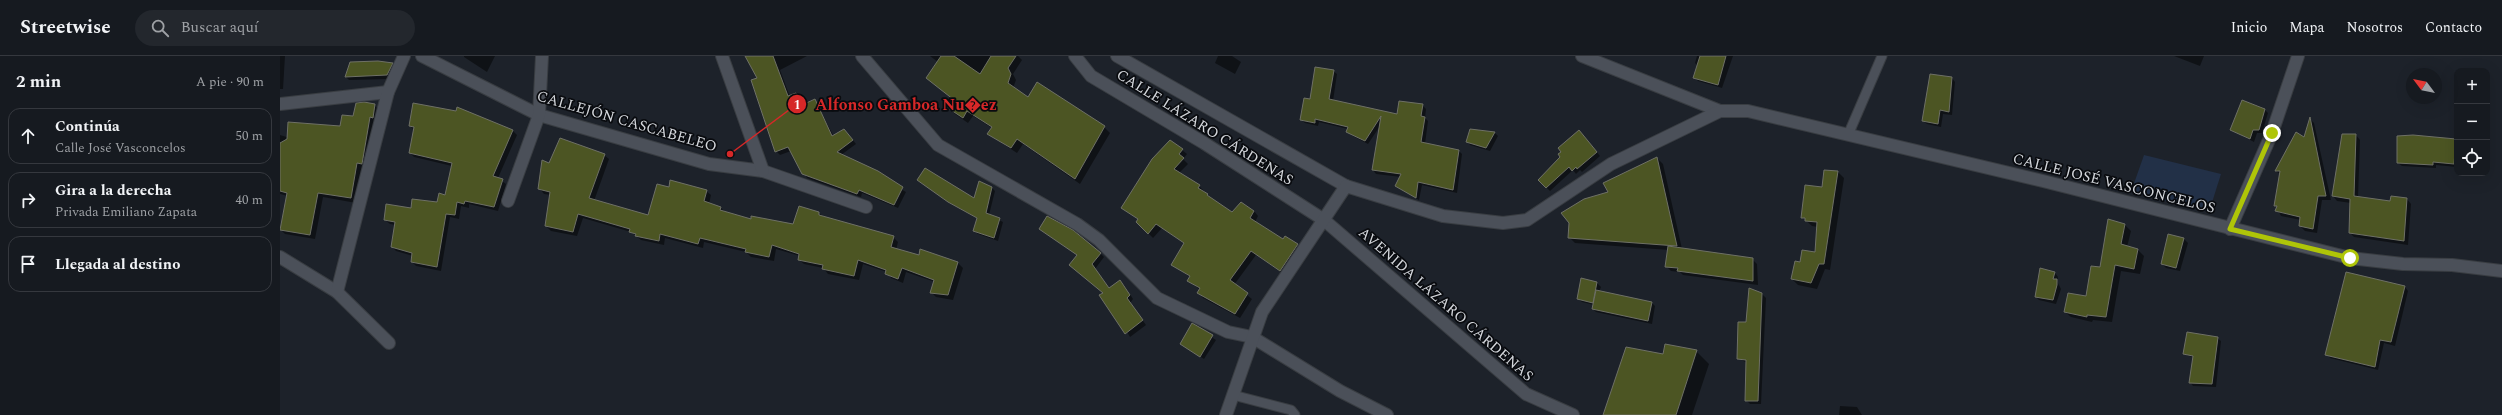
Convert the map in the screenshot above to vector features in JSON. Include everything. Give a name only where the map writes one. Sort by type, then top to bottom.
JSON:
[{"type":"street","points":[[337,292],[388,92],[404,56]]},
{"type":"street","name":"CALLEJÓN CASCABELEO","points":[[422,56],[539,115],[709,164],[763,171],[866,207]]},
{"type":"street","points":[[508,201],[539,115],[542,56]]},
{"type":"street","points":[[722,56],[763,171]]},
{"type":"street","points":[[862,56],[938,145],[1077,224],[1099,240],[1157,298],[1228,332],[1252,337],[1340,391],[1387,415]]},
{"type":"street","name":"CALLE LÁZARO CÁRDENAS","points":[[1074,56],[1091,76],[1204,143],[1324,220]]},
{"type":"street","name":"CALLE LÁZARO CÁRDENAS","points":[[1117,56],[1346,186]]},
{"type":"street","name":"CALLE JOSÉ VASCONCELOS","points":[[1582,56],[1720,111],[1748,112],[1848,135],[2043,181],[2350,258],[2403,264],[2452,266],[2502,271]]},
{"type":"street","points":[[2230,229],[2272,133],[2298,56]]},
{"type":"street","points":[[280,104],[388,92]]},
{"type":"street","name":"CALLE JOSÉ VASCONCELOS","points":[[1346,186],[1443,216],[1504,223],[1527,220],[1611,164],[1720,111]]},
{"type":"street","points":[[1226,415],[1262,312],[1346,186]]},
{"type":"street","name":"AVENIDA LÁZARO CÁRDENAS","points":[[1324,220],[1526,394],[1573,415]]},
{"type":"street","points":[[280,257],[337,292],[389,343]]},
{"type":"lane","points":[[1848,135],[1882,56]]},
{"type":"lane","points":[[1233,395],[1291,410],[1295,415]]},
{"type":"shaded area","points":[[2144,155],[2221,174],[2209,212],[2131,192]]},
{"type":"building","points":[[745,56],[773,56],[788,96],[796,93],[802,105],[815,99],[832,136],[844,129],[853,140],[837,152],[878,171],[903,187],[894,205],[859,190],[857,194],[802,174],[788,147],[775,152],[751,80],[757,78]]},
{"type":"building","points":[[941,56],[954,56],[980,74],[991,56],[1016,56],[1008,68],[1011,74],[1008,83],[1028,97],[1037,82],[1105,126],[1075,179],[1017,139],[1011,148],[987,134],[992,127],[967,111],[963,118],[948,108],[954,100],[926,78]]},
{"type":"building","points":[[1700,56],[1726,56],[1718,85],[1693,78]]},
{"type":"building","points":[[378,61],[393,63],[387,75],[345,77],[350,62]]},
{"type":"building","points":[[1315,67],[1334,70],[1329,99],[1397,114],[1399,101],[1423,104],[1421,116],[1425,117],[1421,142],[1459,150],[1453,190],[1418,182],[1416,198],[1395,186],[1401,174],[1372,170],[1381,116],[1365,141],[1346,132],[1348,127],[1315,119],[1315,123],[1300,120],[1304,98],[1310,99]]},
{"type":"building","points":[[1930,74],[1952,77],[1949,112],[1940,110],[1938,124],[1922,121]]},
{"type":"building","points":[[2242,100],[2265,109],[2259,130],[2253,130],[2250,139],[2230,130]]},
{"type":"building","points":[[364,102],[375,104],[373,118],[370,117],[362,164],[357,163],[351,198],[318,193],[310,235],[280,230],[287,193],[280,191],[280,143],[287,139],[288,122],[340,126],[342,115],[353,116],[356,103]]},
{"type":"building","points":[[413,103],[456,111],[457,107],[513,130],[493,176],[503,179],[494,207],[465,201],[464,204],[457,202],[455,215],[446,214],[437,267],[411,262],[412,253],[391,247],[395,222],[384,220],[386,204],[411,208],[412,199],[437,202],[439,193],[445,195],[452,163],[409,153],[414,127],[409,126]]},
{"type":"building","points":[[2310,117],[2326,196],[2318,196],[2313,229],[2299,226],[2300,217],[2275,211],[2277,206],[2274,206],[2280,171],[2275,171],[2296,132],[2304,137]]},
{"type":"building","points":[[1470,129],[1495,132],[1486,148],[1466,142]]},
{"type":"building","points":[[1579,130],[1597,152],[1577,169],[1576,167],[1572,171],[1569,167],[1546,188],[1538,180],[1560,157],[1558,154],[1561,152],[1558,148]]},
{"type":"building","points":[[2342,134],[2356,134],[2354,196],[2390,201],[2391,196],[2407,198],[2404,241],[2349,233],[2350,199],[2332,196]]},
{"type":"building","points":[[2413,135],[2454,139],[2454,164],[2433,162],[2433,165],[2397,163],[2397,136]]},
{"type":"building","points":[[560,138],[605,154],[589,198],[648,215],[657,184],[669,187],[670,180],[707,190],[704,201],[721,207],[720,210],[751,219],[751,216],[793,224],[799,206],[819,212],[819,215],[894,236],[891,247],[919,255],[920,249],[958,262],[948,295],[930,293],[934,280],[902,268],[898,279],[885,274],[886,270],[858,260],[854,276],[822,269],[823,265],[798,260],[799,254],[772,245],[769,257],[745,252],[746,249],[700,238],[698,244],[660,234],[659,241],[635,236],[636,234],[629,232],[630,229],[578,214],[573,232],[545,226],[550,192],[538,189],[542,160],[549,163]]},
{"type":"building","points":[[1170,140],[1183,149],[1179,154],[1184,158],[1174,169],[1200,185],[1198,188],[1232,212],[1241,202],[1254,211],[1250,218],[1283,239],[1285,236],[1298,244],[1280,271],[1251,251],[1230,280],[1248,293],[1235,314],[1197,293],[1200,288],[1187,281],[1190,276],[1171,265],[1184,243],[1156,224],[1148,234],[1136,222],[1138,219],[1121,208],[1152,159]]},
{"type":"building","points":[[1657,157],[1677,246],[1568,238],[1569,223],[1561,213],[1584,199],[1608,192],[1603,183]]},
{"type":"building","points":[[925,168],[974,198],[979,181],[992,187],[986,213],[1000,218],[994,238],[973,231],[977,218],[948,202],[917,180]]},
{"type":"building","points":[[1824,170],[1838,171],[1824,264],[1819,264],[1811,283],[1791,279],[1795,261],[1800,262],[1802,250],[1815,252],[1817,222],[1805,221],[1805,218],[1801,218],[1805,185],[1822,187]]},
{"type":"building","points":[[1047,216],[1073,230],[1101,253],[1092,264],[1109,288],[1120,280],[1130,295],[1127,298],[1143,320],[1125,334],[1099,295],[1103,293],[1069,265],[1077,255],[1039,229]]},
{"type":"building","points":[[2108,219],[2125,224],[2121,244],[2138,249],[2134,269],[2115,265],[2106,317],[2087,315],[2087,317],[2064,312],[2068,293],[2086,296],[2091,266],[2100,267]]},
{"type":"building","points":[[2168,234],[2184,238],[2176,268],[2161,264]]},
{"type":"building","points":[[1668,246],[1753,258],[1753,281],[1677,271],[1678,268],[1665,267]]},
{"type":"building","points":[[2040,268],[2055,272],[2053,279],[2057,279],[2057,285],[2053,300],[2035,297]]},
{"type":"building","points":[[2346,272],[2405,286],[2391,342],[2380,340],[2375,367],[2325,355]]},
{"type":"building","points":[[1581,278],[1597,282],[1593,303],[1577,299]]},
{"type":"building","points":[[1749,288],[1762,293],[1758,401],[1745,401],[1746,360],[1737,359],[1738,322],[1746,322]]},
{"type":"building","points":[[1596,290],[1652,302],[1648,321],[1592,309]]},
{"type":"building","points":[[1192,323],[1213,335],[1200,357],[1180,344]]},
{"type":"building","points":[[2187,332],[2218,337],[2212,384],[2189,383],[2193,356],[2183,354]]},
{"type":"building","points":[[1665,344],[1697,350],[1676,415],[1603,415],[1626,347],[1663,354]]},
{"type":"place","name":"Alfonso Gamboa Nu�ez","points":[[730,154]]},
{"type":"route","points":[[2272,133],[2230,229],[2350,258]]}]
